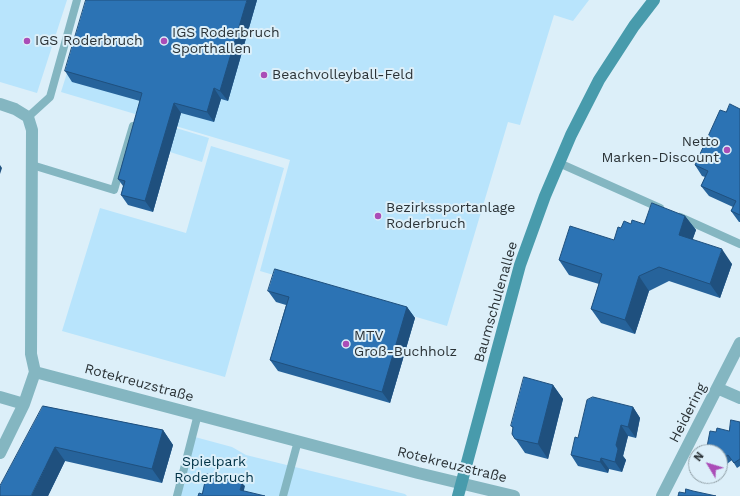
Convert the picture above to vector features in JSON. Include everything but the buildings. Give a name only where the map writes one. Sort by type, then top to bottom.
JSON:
[{"type":"main road","name":"Baumschulenallee","points":[[458,496],[520,265],[559,163],[571,135],[599,80],[634,26],[654,0]]},
{"type":"street","points":[[0,104],[15,109],[28,117],[32,130],[30,354],[35,372],[24,404],[0,453]]},
{"type":"street","name":"Heidering","points":[[662,496],[740,343]]},
{"type":"street","name":"Rotekreuzstraße","points":[[35,372],[514,496]]},
{"type":"street","points":[[717,388],[740,398]]},
{"type":"street","points":[[0,397],[24,404]]},
{"type":"lane","points":[[28,117],[50,97],[77,0]]},
{"type":"lane","points":[[32,165],[114,190],[133,126]]},
{"type":"lane","points":[[559,163],[740,244]]},
{"type":"lane","points":[[177,496],[198,414]]},
{"type":"lane","points":[[283,496],[298,441]]},
{"type":"green space","name":"IGS Roderbruch","points":[[0,0],[67,0],[37,93],[0,82]]},
{"type":"green space","name":"Bezirkssportanlage Roderbruch","points":[[90,0],[589,0],[573,21],[554,15],[520,125],[508,122],[447,326],[260,271],[290,160],[61,92]]},
{"type":"green space","points":[[176,128],[209,138],[202,162],[170,152]]},
{"type":"green space","points":[[211,146],[284,168],[225,377],[62,331],[100,208],[186,233]]},
{"type":"green space","name":"Spielpark Roderbruch","points":[[195,437],[232,447],[246,455],[405,494],[407,496],[180,496]]},
{"type":"place","name":"IGS Roderbruch","points":[[27,41]]},
{"type":"place","name":"IGS Roderbruch Sporthallen","points":[[164,41]]},
{"type":"place","name":"Beachvolleyball-Feld","points":[[264,75]]},
{"type":"place","name":"Netto Marken-Discount","points":[[727,150]]},
{"type":"place","name":"Bezirkssportanlage Roderbruch","points":[[378,216]]},
{"type":"place","name":"MTV Groß-Buchholz","points":[[346,344]]}]
